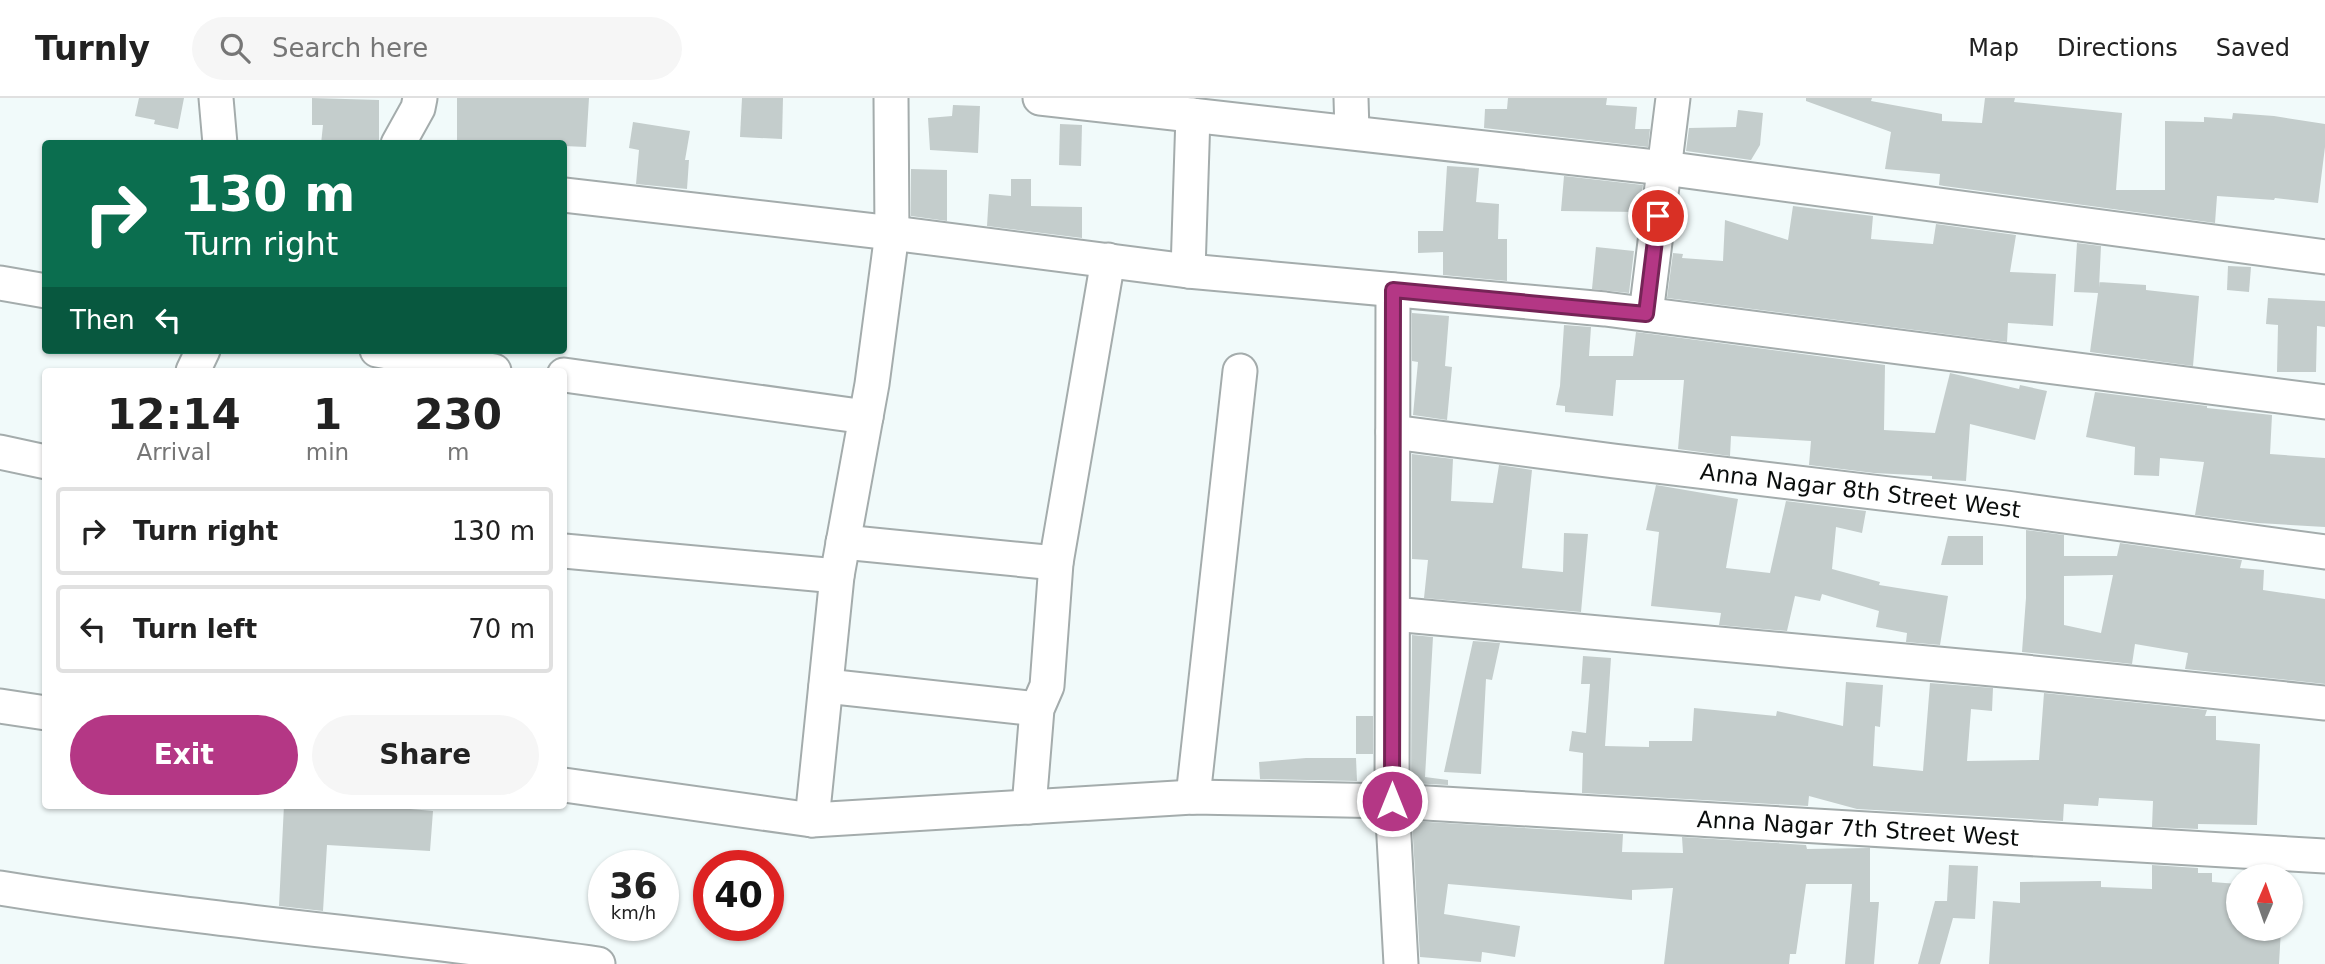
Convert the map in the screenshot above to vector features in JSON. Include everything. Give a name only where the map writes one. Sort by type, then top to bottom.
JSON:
[{"type":"street","points":[[216,98],[220,140]]},
{"type":"street","points":[[400,140],[418,108],[420,98]]},
{"type":"street","points":[[812,820],[837,576],[866,417],[892,233],[891,98]]},
{"type":"street","points":[[1040,98],[1664,168],[2325,257]]},
{"type":"street","points":[[1351,98],[1352,132]]},
{"type":"street","points":[[1646,314],[1673,98]]},
{"type":"street","points":[[1188,271],[1193,115]]},
{"type":"street","points":[[567,195],[1188,271],[1646,314],[2325,402]]},
{"type":"street","points":[[1029,807],[1037,709],[1047,686],[1056,564],[1108,260]]},
{"type":"street","points":[[0,283],[42,290]]},
{"type":"street","points":[[1393,290],[1392,801],[1401,964]]},
{"type":"street","points":[[399,354],[478,368]]},
{"type":"street","points":[[1193,797],[1240,371]]},
{"type":"street","points":[[567,376],[866,417]]},
{"type":"street","name":"Anna Nagar 8th Street West","points":[[1393,432],[2006,508],[2325,552]]},
{"type":"street","points":[[0,452],[42,461]]},
{"type":"street","points":[[843,542],[1056,564]]},
{"type":"street","points":[[567,551],[837,576]]},
{"type":"street","points":[[1393,614],[2325,703]]},
{"type":"street","points":[[826,686],[1037,709]]},
{"type":"street","points":[[0,706],[42,712]]},
{"type":"street","name":"Anna Nagar 7th Street West","points":[[567,785],[812,820],[1193,797],[1392,801],[2325,856]]},
{"type":"street","points":[[0,888],[83,901],[598,964]]},
{"type":"building","points":[[139,98],[184,98],[178,129],[154,124],[155,120],[135,116]]},
{"type":"building","points":[[312,98],[379,100],[379,140],[321,140],[323,125],[312,125]]},
{"type":"building","points":[[457,98],[589,98],[586,147],[567,146],[567,140],[457,140]]},
{"type":"building","points":[[742,98],[783,98],[782,139],[740,137]]},
{"type":"building","points":[[1508,98],[1607,98],[1606,105],[1637,107],[1635,129],[1650,129],[1648,147],[1484,128],[1485,109],[1507,109]]},
{"type":"building","points":[[1806,98],[1872,98],[1871,101],[1942,114],[1942,121],[1982,123],[1985,98],[2015,98],[2014,102],[2122,113],[2116,190],[2165,190],[2165,121],[2204,122],[2204,117],[2232,119],[2233,113],[2325,124],[2318,203],[2217,196],[2215,223],[1939,185],[1940,174],[1885,169],[1891,132],[1806,101]]},
{"type":"building","points":[[953,105],[980,106],[978,153],[930,150],[928,118],[952,116]]},
{"type":"building","points":[[1738,110],[1763,113],[1760,145],[1751,160],[1686,151],[1689,128],[1736,127]]},
{"type":"building","points":[[633,122],[690,131],[685,160],[689,160],[687,189],[636,184],[639,150],[629,148]]},
{"type":"building","points":[[1060,124],[1082,125],[1081,166],[1059,165]]},
{"type":"building","points":[[1447,166],[1479,168],[1476,202],[1499,204],[1498,239],[1507,239],[1507,281],[1443,275],[1443,252],[1418,253],[1418,231],[1443,231]]},
{"type":"building","points":[[911,169],[947,170],[947,221],[911,216]]},
{"type":"building","points":[[1564,176],[1643,185],[1639,212],[1561,211]]},
{"type":"building","points":[[1011,179],[1031,179],[1031,206],[1082,207],[1082,238],[987,226],[989,194],[1011,196]]},
{"type":"building","points":[[1793,206],[1873,216],[1871,239],[1933,244],[1936,224],[2016,235],[2010,272],[2056,274],[2053,326],[2008,323],[2007,342],[1667,298],[1673,253],[1683,254],[1682,258],[1723,261],[1725,220],[1788,240]]},
{"type":"building","points":[[2077,243],[2101,246],[2099,282],[2146,285],[2146,290],[2199,296],[2193,366],[2090,352],[2098,293],[2074,292]]},
{"type":"building","points":[[1596,247],[1634,251],[1629,293],[1592,289]]},
{"type":"building","points":[[2228,266],[2251,267],[2249,292],[2227,290]]},
{"type":"building","points":[[2268,298],[2325,301],[2325,327],[2317,326],[2316,372],[2277,372],[2278,325],[2266,324]]},
{"type":"building","points":[[1412,313],[1449,316],[1445,366],[1452,367],[1447,420],[1413,415],[1418,362],[1412,361]]},
{"type":"building","points":[[1564,325],[1591,327],[1589,356],[1633,356],[1636,332],[1885,365],[1884,430],[1935,433],[1950,373],[2019,389],[2020,385],[2047,391],[2035,440],[1970,424],[1966,481],[1809,465],[1811,441],[1731,436],[1730,456],[1678,449],[1684,380],[1616,380],[1613,416],[1565,412],[1565,406],[1556,405]]},
{"type":"building","points":[[2095,392],[2272,415],[2270,454],[2325,458],[2325,527],[2258,523],[2195,515],[2204,462],[2160,458],[2159,476],[2134,475],[2135,447],[2086,437]]},
{"type":"building","points":[[1412,454],[1453,459],[1451,501],[1493,503],[1499,465],[1532,470],[1522,568],[1563,572],[1564,533],[1588,534],[1581,612],[1424,598],[1428,560],[1412,559]]},
{"type":"building","points":[[1656,485],[1738,499],[1726,568],[1770,573],[1786,501],[1866,511],[1862,533],[1836,527],[1832,569],[1880,582],[1879,585],[1948,596],[1940,645],[1906,642],[1907,633],[1876,627],[1879,611],[1822,594],[1820,601],[1795,596],[1787,631],[1719,625],[1721,613],[1651,606],[1659,532],[1646,530]]},
{"type":"building","points":[[2026,530],[2064,535],[2064,556],[2117,556],[2120,543],[2242,560],[2240,568],[2264,570],[2263,590],[2325,599],[2325,684],[2185,669],[2188,653],[2135,644],[2132,664],[2022,652],[2026,598]],"holes":[[[2113,575],[2101,633],[2064,625],[2064,576]]]},
{"type":"building","points":[[1948,536],[1983,536],[1983,565],[1941,565]]},
{"type":"building","points":[[1412,635],[1433,637],[1425,777],[1448,780],[1448,785],[1411,783]]},
{"type":"building","points":[[1473,641],[1500,643],[1492,680],[1486,679],[1481,774],[1444,772]]},
{"type":"building","points":[[1583,656],[1611,658],[1605,746],[1649,747],[1649,741],[1692,741],[1694,708],[1776,716],[1777,711],[1843,726],[1846,682],[1883,685],[1880,727],[1875,726],[1873,766],[1923,771],[1930,683],[1993,688],[1992,711],[1971,709],[1967,761],[2039,760],[2044,693],[2207,710],[2205,716],[2216,716],[2216,740],[2260,744],[2257,825],[2198,824],[2198,829],[2152,827],[2153,801],[2099,798],[2098,806],[2064,804],[2063,821],[1857,809],[1809,796],[1808,806],[1582,793],[1583,753],[1569,751],[1572,731],[1586,733],[1590,684],[1581,684]]},
{"type":"building","points":[[1356,716],[1373,716],[1373,754],[1356,754]]},
{"type":"building","points":[[1356,758],[1357,781],[1260,779],[1259,762]]},
{"type":"building","points":[[284,809],[433,811],[430,851],[327,845],[323,911],[279,906]]},
{"type":"building","points":[[1412,821],[1623,834],[1622,852],[1683,853],[1682,837],[1806,845],[1807,849],[1870,848],[1870,902],[1879,902],[1874,964],[1845,964],[1852,884],[1806,884],[1796,954],[1790,954],[1789,964],[1664,964],[1673,888],[1632,890],[1632,900],[1448,884],[1444,914],[1520,926],[1515,957],[1482,952],[1481,962],[1420,957]]},
{"type":"building","points":[[1949,865],[1978,866],[1975,919],[1953,918],[1940,964],[1918,964],[1935,901],[1947,901]]},
{"type":"building","points":[[2152,865],[2198,868],[2198,873],[2212,873],[2212,882],[2226,883],[2226,942],[2280,942],[2279,964],[1989,964],[1993,901],[2020,903],[2020,882],[2101,881],[2101,887],[2152,889]]},
{"type":"route","points":[[1392,801],[1393,290],[1646,314],[1658,216]]}]
